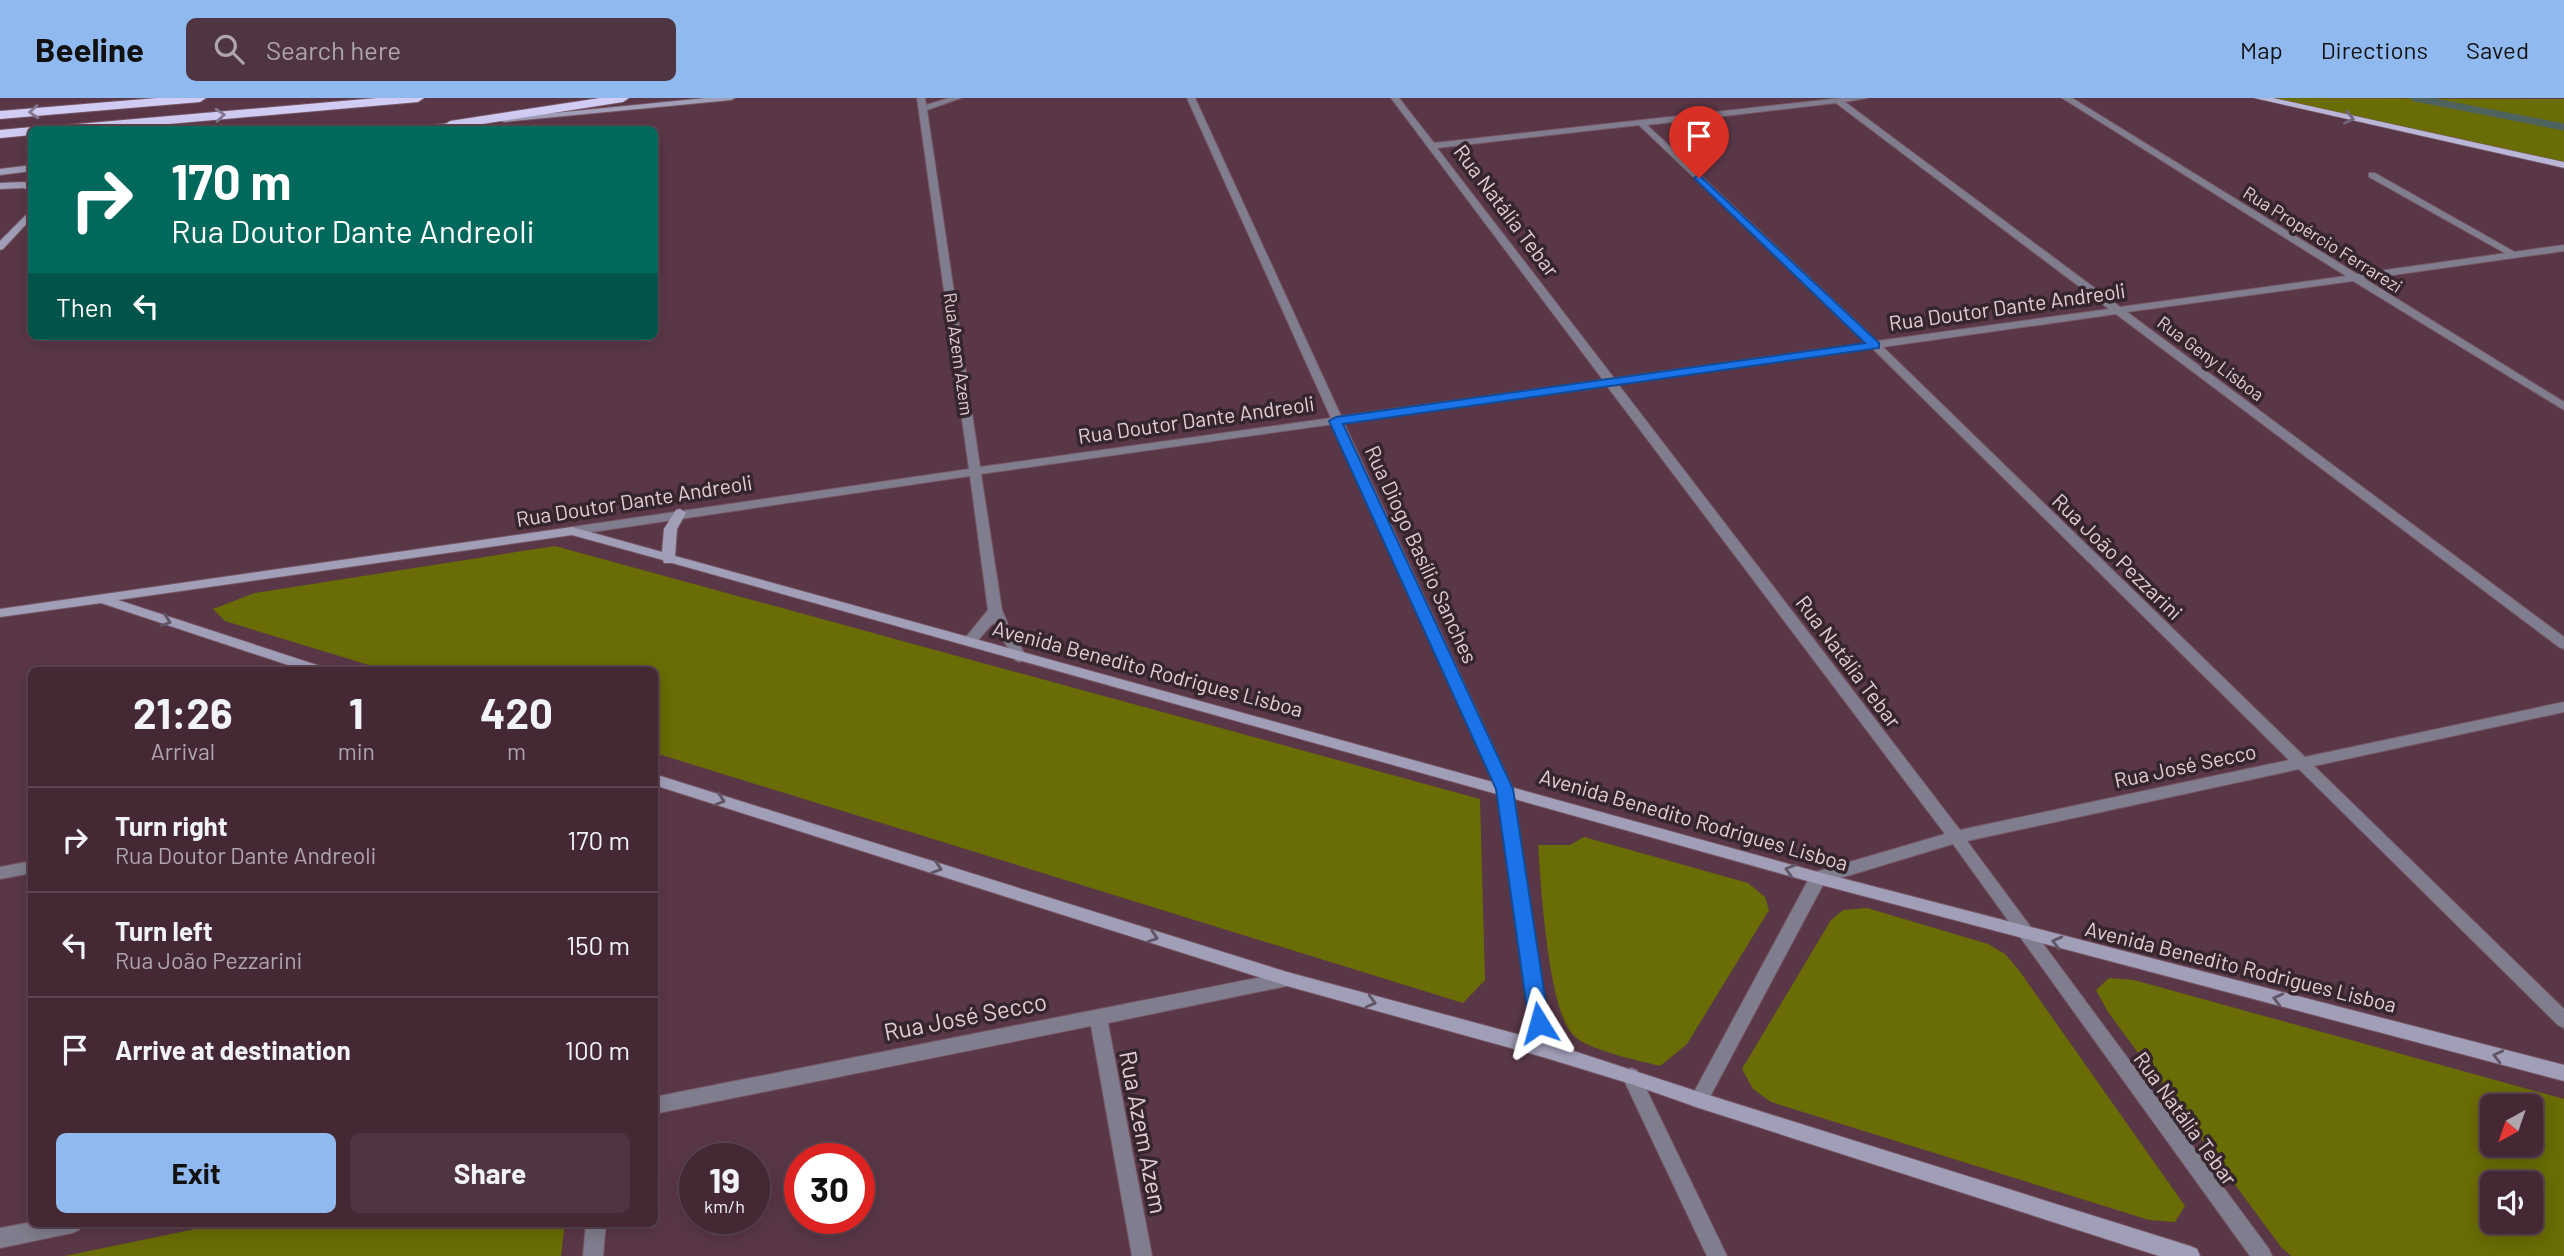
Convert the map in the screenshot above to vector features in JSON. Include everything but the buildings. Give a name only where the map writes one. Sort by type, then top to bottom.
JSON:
[{"type":"highway","points":[[0,115],[200,98]]},
{"type":"highway","points":[[100,126],[418,98]]},
{"type":"highway","points":[[450,125],[623,98]]},
{"type":"highway","points":[[0,134],[28,131]]},
{"type":"main road","points":[[440,126],[731,98]]},
{"type":"main road","points":[[2259,98],[2564,165]]},
{"type":"main road","points":[[0,172],[28,169]]},
{"type":"main road","points":[[0,186],[28,186]]},
{"type":"main road","points":[[0,247],[28,216]]},
{"type":"main road","points":[[669,559],[669,525],[680,513]]},
{"type":"main road","name":"Avenida Benedito Rodrigues Lisboa","points":[[572,531],[1818,878],[2564,1073]]},
{"type":"main road","name":"Rua Doutor Dante Andreoli","points":[[0,613],[572,531]]},
{"type":"main road","points":[[101,600],[309,667]]},
{"type":"main road","points":[[658,780],[1287,979],[1543,1049],[1631,1076],[2190,1256]]},
{"type":"street","points":[[923,103],[957,98]]},
{"type":"street","name":"Rua Diogo Basílio Sanches","points":[[1191,98],[1505,789],[1543,1049]]},
{"type":"street","name":"Rua Natália Tebar","points":[[1395,98],[1956,837],[2263,1256]]},
{"type":"street","points":[[1432,146],[1863,98]]},
{"type":"street","name":"Rua Propércio Ferrarezi","points":[[2066,98],[2564,407]]},
{"type":"street","name":"Rua Geny Lisboa","points":[[1838,101],[2564,644]]},
{"type":"street","name":"Rua Azem Azem","points":[[923,103],[995,610],[1004,633],[1020,657]]},
{"type":"street","name":"Rua João Pezzarini","points":[[1641,123],[1875,345],[2564,1020]]},
{"type":"street","points":[[2372,175],[2515,255]]},
{"type":"street","name":"Rua Doutor Dante Andreoli","points":[[572,531],[680,513],[2564,248]]},
{"type":"street","points":[[969,642],[984,627],[995,610]]},
{"type":"street","name":"Rua José Secco","points":[[1818,878],[1956,837],[2564,707]]},
{"type":"street","points":[[0,873],[28,868]]},
{"type":"street","points":[[1699,1100],[1818,878]]},
{"type":"street","name":"Rua José Secco","points":[[658,1104],[1287,979]]},
{"type":"street","name":"Rua Azem Azem","points":[[1098,1016],[1142,1256]]},
{"type":"street","points":[[1631,1076],[1717,1256]]},
{"type":"street","points":[[0,1238],[53,1227]]},
{"type":"street","points":[[593,1256],[596,1227]]},
{"type":"shaded area","points":[[2266,98],[2564,99],[2564,162]]},
{"type":"shaded area","points":[[555,546],[1480,799],[1485,980],[1463,1003],[658,754],[658,667],[375,667],[225,621],[213,609],[255,593]]},
{"type":"shaded area","points":[[1584,837],[1748,883],[1765,897],[1769,910],[1687,1044],[1660,1066],[1614,1054],[1580,1040],[1573,1035],[1564,1021],[1557,1000],[1547,945],[1538,845],[1570,845]]},
{"type":"shaded area","points":[[1867,908],[1988,944],[2005,954],[2185,1206],[2175,1222],[2149,1220],[1771,1102],[1753,1089],[1742,1069],[1831,920],[1843,910]]},
{"type":"shaded area","points":[[2109,978],[2134,980],[2564,1099],[2564,1256],[2291,1256],[2281,1247],[2108,1012],[2096,990]]},
{"type":"shaded area","points":[[205,1227],[565,1227],[561,1256],[65,1256]]},
{"type":"waterway","points":[[2415,98],[2564,127]]},
{"type":"route","points":[[1539,1023],[1505,789],[1336,421],[1875,345],[1699,178]]}]
